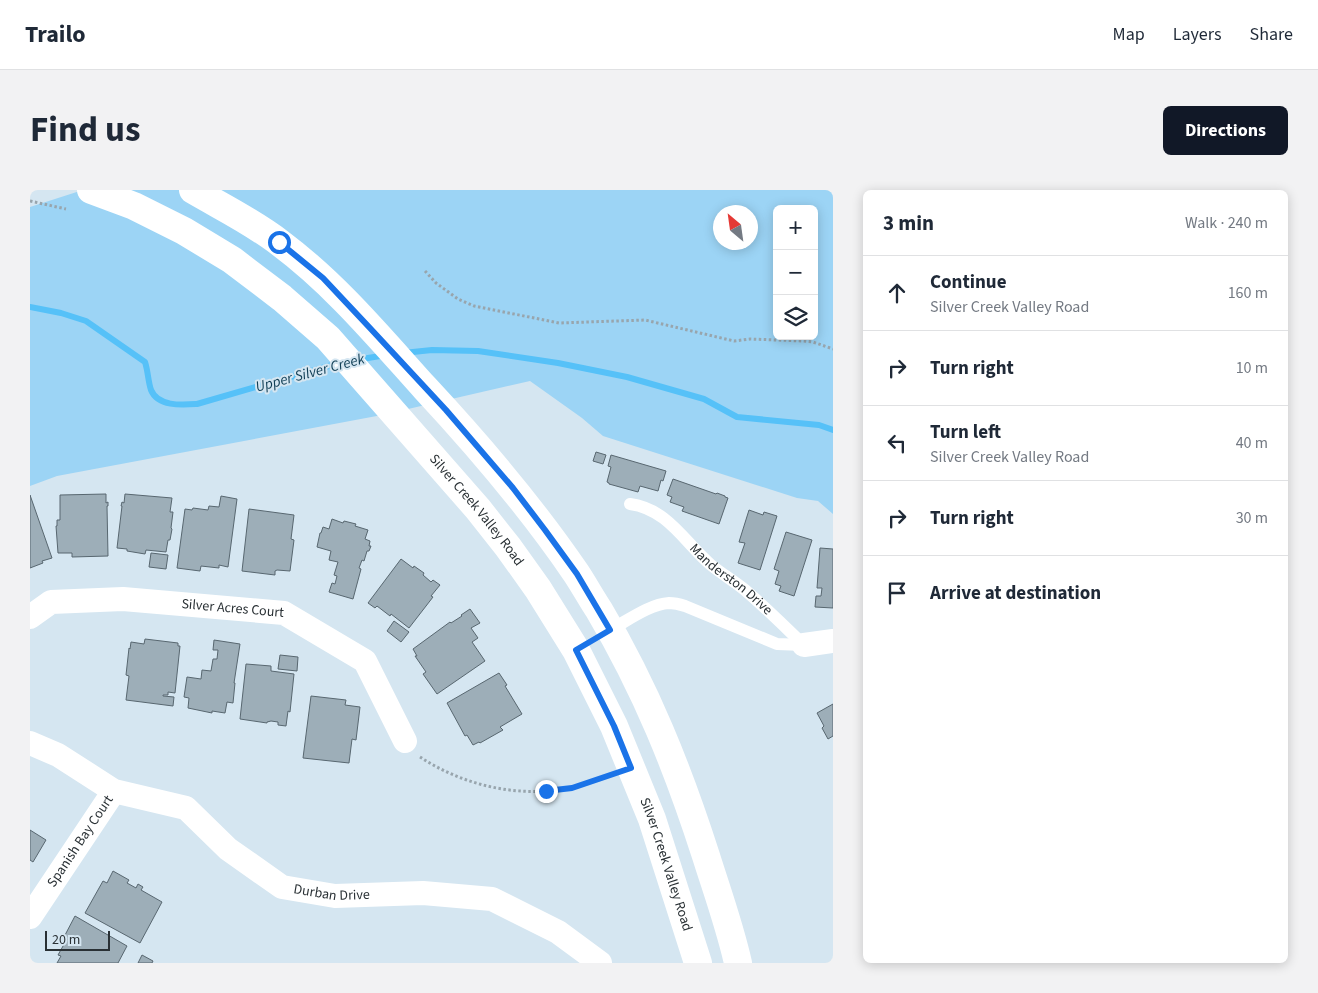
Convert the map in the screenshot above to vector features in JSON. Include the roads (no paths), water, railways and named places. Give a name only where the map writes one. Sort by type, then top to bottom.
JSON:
[{"type":"main road","name":"Silver Creek Valley Road","points":[[91,190],[134,206],[184,231],[232,260],[282,298],[328,338],[478,509],[508,547],[538,589],[576,650],[614,726],[652,819],[698,963]]},
{"type":"main road","points":[[193,190],[247,220],[279,242],[323,278],[446,410],[513,488],[577,574],[644,693],[678,773],[728,924],[738,963]]},
{"type":"main road","points":[[576,650],[610,630]]},
{"type":"street","name":"Silver Acres Court","points":[[30,617],[51,602],[124,599],[284,613],[365,660],[405,741]]},
{"type":"street","points":[[804,645],[833,641]]},
{"type":"street","name":"Durban Drive","points":[[30,743],[58,755],[114,791],[186,808],[228,849],[282,887],[335,896],[423,892],[492,899],[558,932],[600,963]]},
{"type":"street","name":"Spanish Bay Court","points":[[30,917],[114,791]]},
{"type":"lane","name":"Manderston Drive","points":[[630,504],[649,509],[663,517],[682,534],[700,555],[750,594],[804,645]]},
{"type":"lane","points":[[610,630],[648,610],[660,605],[673,603],[776,644],[804,645]]},
{"type":"waterway","name":"Upper Silver Creek","points":[[30,307],[61,313],[86,321],[145,362],[150,387],[154,396],[171,404],[197,404],[339,363]]},
{"type":"waterway","name":"Upper Silver Creek","points":[[403,353],[432,350],[478,351],[558,363],[627,377],[704,399],[737,417],[819,425],[833,430]]},
{"type":"waterway","name":"Upper Silver Creek","points":[[356,360],[386,355]]}]
